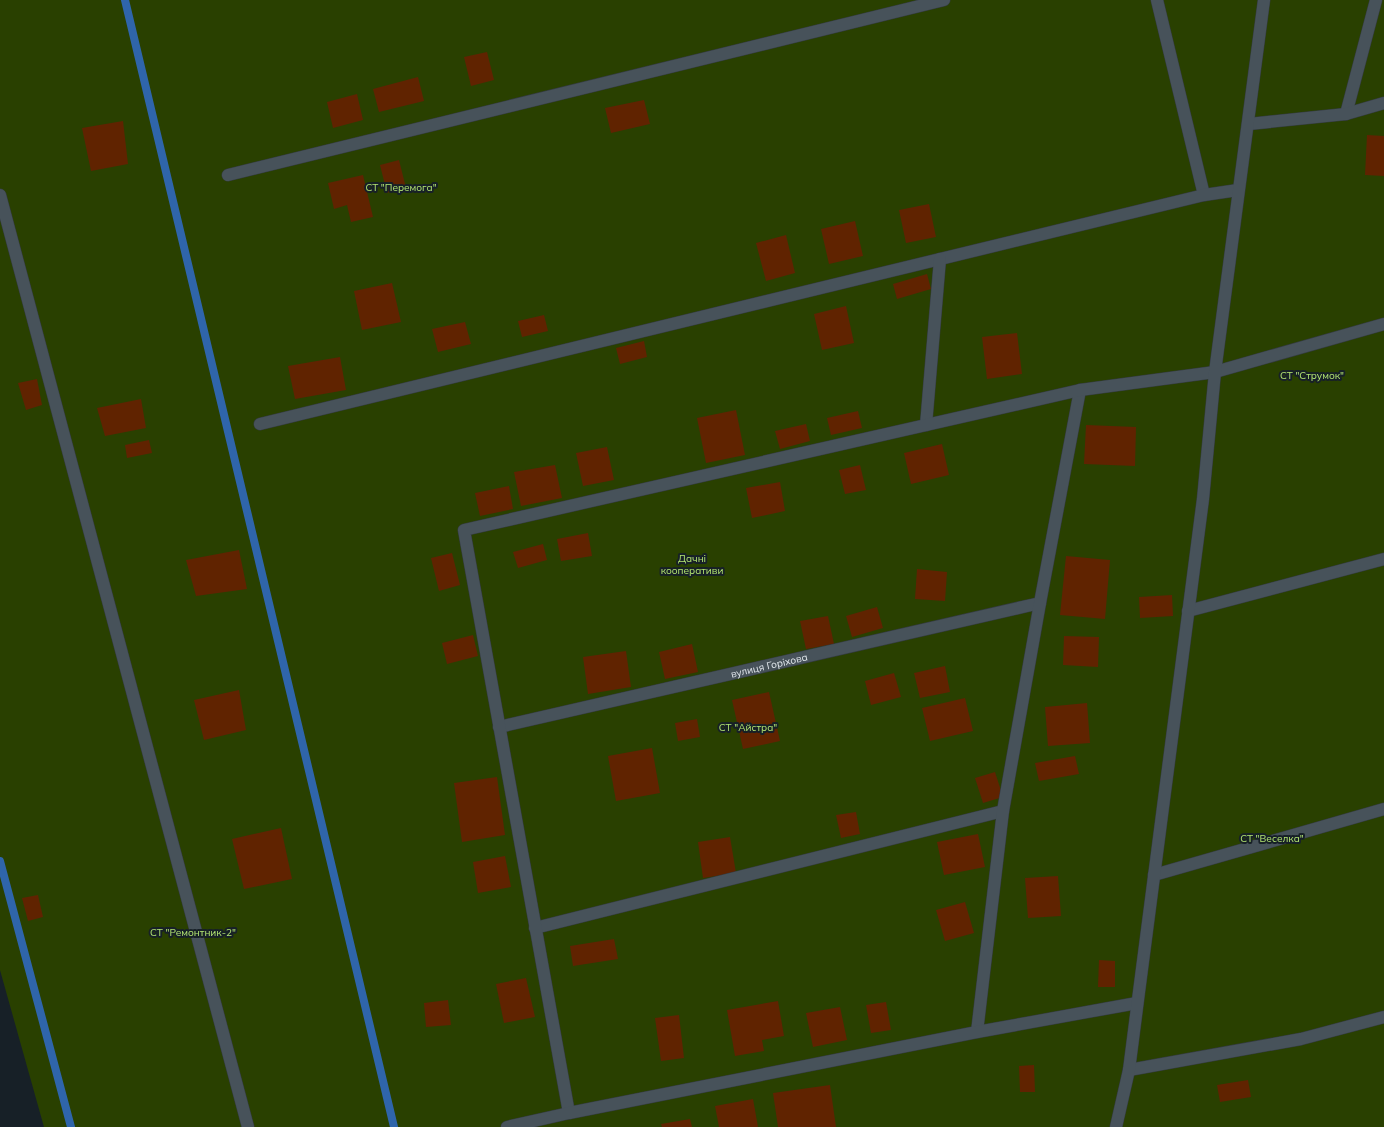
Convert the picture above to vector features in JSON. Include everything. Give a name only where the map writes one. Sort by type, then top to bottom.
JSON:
[{"type":"street","points":[[228,175],[944,0]]},
{"type":"street","points":[[1157,0],[1204,195]]},
{"type":"street","points":[[1116,1127],[1129,1070],[1203,499],[1215,372],[1238,190],[1249,124],[1264,0]]},
{"type":"street","points":[[1346,114],[1376,0]]},
{"type":"street","points":[[1249,124],[1346,114],[1384,103]]},
{"type":"street","points":[[260,424],[1204,195],[1238,190]]},
{"type":"street","points":[[0,195],[248,1127]]},
{"type":"street","points":[[926,425],[940,259]]},
{"type":"street","points":[[569,1113],[464,530],[1080,390],[1215,372],[1384,324]]},
{"type":"street","points":[[977,1032],[1003,811],[1080,390]]},
{"type":"street","points":[[1188,611],[1384,559]]},
{"type":"street","name":"вулиця Горіхова","points":[[499,727],[1040,604]]},
{"type":"street","points":[[1154,875],[1384,809]]},
{"type":"street","points":[[535,928],[1003,811]]},
{"type":"street","points":[[507,1127],[569,1113],[977,1032],[1137,1003]]},
{"type":"street","points":[[1129,1070],[1301,1039],[1384,1017]]},
{"type":"green space","name":"Дачні кооперативи","points":[[0,0],[1384,0],[1384,1127],[44,1127],[0,970]]},
{"type":"building","points":[[487,52],[494,80],[471,86],[464,57]]},
{"type":"building","points":[[418,77],[424,101],[379,112],[373,89]]},
{"type":"building","points":[[357,94],[363,120],[333,128],[327,102]]},
{"type":"building","points":[[644,100],[650,124],[611,133],[605,108]]},
{"type":"building","points":[[123,121],[128,164],[91,171],[82,128]]},
{"type":"building","points":[[1367,135],[1384,136],[1384,176],[1365,175]]},
{"type":"building","points":[[399,160],[406,188],[387,193],[380,165]]},
{"type":"building","points":[[363,175],[373,217],[351,222],[347,205],[334,209],[328,183]]},
{"type":"building","points":[[929,204],[936,237],[906,243],[899,210]]},
{"type":"building","points":[[855,221],[863,256],[829,264],[821,229]]},
{"type":"building","points":[[786,235],[795,273],[766,281],[756,243]]},
{"type":"building","points":[[927,274],[931,289],[897,299],[893,284]]},
{"type":"building","points":[[392,283],[401,322],[362,330],[354,291]]},
{"type":"building","points":[[846,306],[854,343],[822,350],[814,314]]},
{"type":"building","points":[[544,315],[548,331],[522,337],[518,321]]},
{"type":"building","points":[[465,322],[471,344],[438,352],[432,329]]},
{"type":"building","points":[[1017,333],[1022,374],[987,379],[982,337]]},
{"type":"building","points":[[644,341],[647,357],[620,364],[616,348]]},
{"type":"building","points":[[340,357],[346,390],[295,399],[288,366]]},
{"type":"building","points":[[37,379],[42,405],[26,410],[18,383]]},
{"type":"building","points":[[141,399],[146,428],[105,436],[97,408]]},
{"type":"building","points":[[736,410],[745,455],[706,463],[697,418]]},
{"type":"building","points":[[858,411],[862,428],[831,435],[827,418]]},
{"type":"building","points":[[806,424],[810,441],[780,449],[775,431]]},
{"type":"building","points":[[1086,425],[1136,427],[1135,466],[1084,464]]},
{"type":"building","points":[[149,440],[152,453],[127,458],[125,445]]},
{"type":"building","points":[[942,444],[949,475],[911,484],[904,453]]},
{"type":"building","points":[[607,447],[614,480],[583,486],[576,453]]},
{"type":"building","points":[[555,465],[562,498],[521,506],[514,472]]},
{"type":"building","points":[[860,465],[866,490],[845,494],[839,470]]},
{"type":"building","points":[[780,482],[785,511],[752,518],[746,488]]},
{"type":"building","points":[[509,486],[513,509],[480,516],[475,493]]},
{"type":"building","points":[[588,533],[592,556],[561,561],[557,539]]},
{"type":"building","points":[[543,544],[547,560],[518,568],[513,552]]},
{"type":"building","points":[[239,550],[247,589],[196,596],[186,560]]},
{"type":"building","points":[[452,553],[460,585],[439,591],[431,558]]},
{"type":"building","points":[[1066,556],[1110,560],[1105,619],[1060,615]]},
{"type":"building","points":[[917,569],[947,572],[945,601],[915,599]]},
{"type":"building","points":[[1172,595],[1173,616],[1140,618],[1139,597]]},
{"type":"building","points":[[877,607],[883,628],[852,637],[846,616]]},
{"type":"building","points":[[828,616],[834,644],[806,649],[800,621]]},
{"type":"building","points":[[473,635],[478,656],[447,664],[442,643]]},
{"type":"building","points":[[1064,636],[1099,637],[1098,667],[1063,665]]},
{"type":"building","points":[[692,644],[698,672],[665,679],[659,652]]},
{"type":"building","points":[[626,651],[631,687],[588,694],[583,657]]},
{"type":"building","points":[[945,666],[950,692],[920,698],[914,673]]},
{"type":"building","points":[[894,673],[901,697],[871,705],[865,681]]},
{"type":"building","points":[[239,690],[246,730],[204,740],[194,700]]},
{"type":"building","points":[[769,692],[780,741],[743,749],[732,700]]},
{"type":"building","points":[[965,698],[973,731],[930,741],[922,708]]},
{"type":"building","points":[[1087,703],[1090,743],[1048,746],[1045,707]]},
{"type":"building","points":[[697,719],[700,737],[678,741],[675,723]]},
{"type":"building","points":[[652,748],[660,793],[616,801],[608,756]]},
{"type":"building","points":[[1075,756],[1079,774],[1039,781],[1035,763]]},
{"type":"building","points":[[995,772],[1003,797],[983,803],[975,778]]},
{"type":"building","points":[[497,777],[505,835],[462,842],[454,783]]},
{"type":"building","points":[[856,812],[860,834],[841,838],[836,815]]},
{"type":"building","points":[[281,828],[292,879],[244,889],[232,839]]},
{"type":"building","points":[[978,834],[985,867],[944,875],[937,842]]},
{"type":"building","points":[[730,837],[736,873],[703,878],[698,842]]},
{"type":"building","points":[[505,856],[511,887],[478,893],[473,862]]},
{"type":"building","points":[[1058,876],[1061,916],[1028,918],[1025,878]]},
{"type":"building","points":[[38,895],[43,917],[28,921],[22,898]]},
{"type":"building","points":[[965,902],[974,933],[945,941],[936,910]]},
{"type":"building","points":[[614,939],[618,959],[573,966],[570,946]]},
{"type":"building","points":[[1099,960],[1115,961],[1115,987],[1098,987]]},
{"type":"building","points":[[526,978],[535,1017],[504,1023],[496,984]]},
{"type":"building","points":[[448,1000],[451,1025],[426,1027],[424,1003]]},
{"type":"building","points":[[778,1001],[784,1036],[762,1040],[764,1051],[735,1056],[727,1010]]},
{"type":"building","points":[[886,1002],[891,1030],[871,1033],[866,1005]]},
{"type":"building","points":[[840,1007],[847,1040],[813,1047],[806,1013]]},
{"type":"building","points":[[679,1015],[684,1058],[661,1061],[655,1018]]},
{"type":"building","points":[[1034,1065],[1035,1092],[1020,1092],[1019,1066]]},
{"type":"building","points":[[1248,1080],[1251,1097],[1220,1102],[1217,1085]]},
{"type":"building","points":[[830,1085],[836,1127],[778,1127],[773,1093]]},
{"type":"building","points":[[753,1099],[758,1127],[719,1127],[715,1106]]},
{"type":"building","points":[[690,1119],[692,1127],[662,1127],[661,1124]]},
{"type":"waterway","points":[[125,0],[394,1127]]},
{"type":"waterway","points":[[0,861],[71,1127]]},
{"type":"park label","name":"СТ \"Перемога\"","points":[[401,187]]},
{"type":"park label","name":"СТ \"Струмок\"","points":[[1312,375]]},
{"type":"park label","name":"СТ \"Айстра\"","points":[[748,727]]},
{"type":"park label","name":"СТ \"Веселка\"","points":[[1272,838]]},
{"type":"park label","name":"СТ \"Ремонтник-2\"","points":[[193,932]]}]
